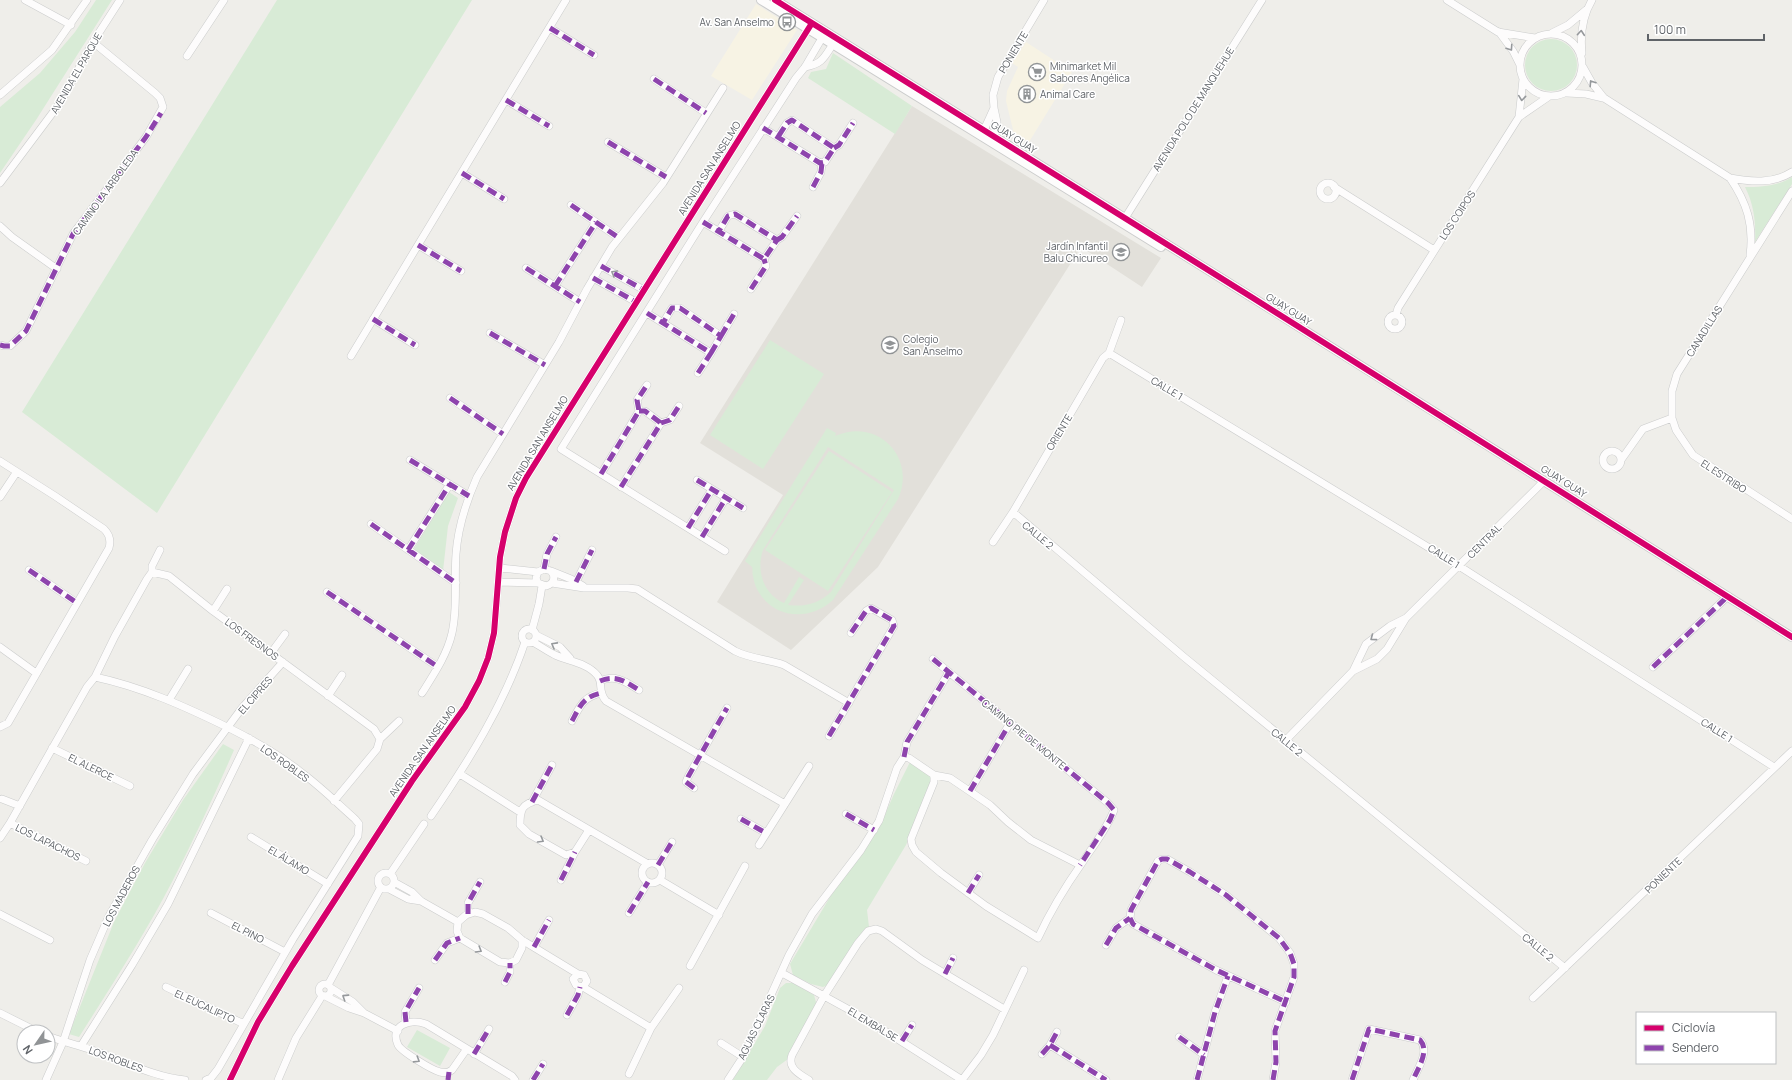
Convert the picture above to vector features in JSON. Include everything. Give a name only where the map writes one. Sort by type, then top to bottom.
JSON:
[{"type":"street","points":[[25,0],[71,25]]},
{"type":"street","points":[[0,95],[52,50],[71,25],[87,0]]},
{"type":"street","name":"AVENIDA EL PARQUE","points":[[0,183],[60,103],[93,42],[120,0]]},
{"type":"street","points":[[188,56],[224,0]]},
{"type":"street","points":[[351,356],[566,0]]},
{"type":"street","name":"GUAY GUAY","points":[[761,0],[772,2],[934,103]]},
{"type":"street","name":"PONIENTE","points":[[988,135],[997,126],[993,95],[998,77],[1044,0]]},
{"type":"street","name":"AVENIDA POLO DE MANQUEHUE","points":[[1125,218],[1262,0]]},
{"type":"street","points":[[1448,0],[1498,32],[1513,51],[1520,65],[1523,79],[1534,91],[1548,97],[1560,96],[1567,93],[1578,82],[1583,67]]},
{"type":"street","points":[[1592,0],[1586,10],[1581,33],[1583,67],[1592,83],[1604,98],[1730,178],[1750,181],[1764,181],[1792,172]]},
{"type":"street","points":[[1551,34],[1568,25],[1586,10]]},
{"type":"street","name":"GUAY GUAY","points":[[810,26],[822,38],[988,135],[1178,258],[1216,274]]},
{"type":"street","name":"AVENIDA SAN ANSELMO","points":[[230,1080],[258,1022],[300,954],[412,781],[457,720],[472,695],[485,668],[491,648],[496,620],[502,544],[508,520],[521,488],[810,26]]},
{"type":"street","points":[[550,28],[594,55]]},
{"type":"street","points":[[1498,32],[1535,38]]},
{"type":"street","points":[[1520,65],[1525,48],[1535,38],[1543,35],[1558,34],[1571,40],[1576,45],[1582,57]]},
{"type":"street","points":[[725,551],[561,449],[703,222],[763,128],[805,67],[822,38]]},
{"type":"street","name":"CAMINO LA ARBOLEDA","points":[[0,345],[10,346],[26,331],[73,234],[146,137],[161,113],[163,107],[160,98],[93,42]]},
{"type":"street","points":[[805,67],[815,66],[821,62],[833,44]]},
{"type":"street","points":[[654,79],[706,113]]},
{"type":"street","name":"LOS COIPOS","points":[[1519,117],[1523,79]]},
{"type":"street","points":[[422,693],[438,668],[448,647],[452,633],[455,613],[456,554],[460,522],[469,496],[486,460],[567,329],[580,302],[601,266],[619,238],[666,177],[723,88]]},
{"type":"street","points":[[1567,93],[1581,93],[1604,98]]},
{"type":"street","name":"LOS COIPOS","points":[[1396,315],[1398,308],[1434,250],[1519,117],[1548,97]]},
{"type":"street","points":[[506,100],[549,126]]},
{"type":"street","name":"PONIENTE","points":[[988,135],[994,108]]},
{"type":"street","points":[[778,137],[787,123],[792,120],[834,148]]},
{"type":"street","points":[[813,186],[821,172],[822,163],[825,162],[834,148],[839,146],[854,123]]},
{"type":"street","points":[[763,128],[822,163]]},
{"type":"street","points":[[608,142],[666,177]]},
{"type":"street","points":[[462,173],[504,199]]},
{"type":"street","points":[[1730,178],[1742,197],[1749,215],[1752,237],[1749,259]]},
{"type":"street","points":[[1334,187],[1434,250]]},
{"type":"street","name":"CANADILLAS","points":[[1672,418],[1672,391],[1677,374],[1792,191]]},
{"type":"street","name":"GUAY GUAY","points":[[1079,193],[1125,218],[1216,274],[1792,637]]},
{"type":"street","points":[[571,205],[619,238]]},
{"type":"street","points":[[719,231],[728,216],[735,214],[776,240]]},
{"type":"street","points":[[764,258],[776,240],[782,237],[797,216]]},
{"type":"street","points":[[555,286],[596,222]]},
{"type":"street","points":[[703,222],[764,258],[766,266],[751,289]]},
{"type":"street","points":[[0,226],[12,237],[57,269]]},
{"type":"street","points":[[418,245],[460,271]]},
{"type":"street","points":[[601,266],[644,290]]},
{"type":"street","points":[[526,268],[580,302]]},
{"type":"street","points":[[594,278],[636,302]]},
{"type":"street","points":[[663,323],[672,308],[680,308],[721,336]]},
{"type":"street","points":[[647,313],[711,353]]},
{"type":"street","points":[[698,372],[734,314]]},
{"type":"street","points":[[373,319],[415,345]]},
{"type":"street","name":"ORIENTE","points":[[993,542],[1103,358],[1109,353],[1121,320]]},
{"type":"street","points":[[490,333],[545,365]]},
{"type":"street","name":"CALLE 1","points":[[1109,353],[1459,566],[1774,767]]},
{"type":"street","points":[[601,474],[639,411],[638,400],[646,385]]},
{"type":"street","points":[[450,398],[503,434]]},
{"type":"street","points":[[621,487],[661,423],[670,420],[679,406]]},
{"type":"street","points":[[639,411],[645,411],[661,423]]},
{"type":"street","points":[[1621,460],[1643,429],[1672,418]]},
{"type":"street","name":"EL ESTRIBO","points":[[1672,418],[1676,430],[1693,455],[1792,519]]},
{"type":"street","points":[[410,460],[469,496]]},
{"type":"street","points":[[0,461],[16,473],[56,496],[104,529],[110,541],[109,548],[8,723],[0,727]]},
{"type":"street","points":[[0,497],[16,473]]},
{"type":"street","points":[[697,480],[743,508]]},
{"type":"street","name":"CENTRAL","points":[[1353,671],[1377,659],[1387,649],[1406,618],[1544,481]]},
{"type":"street","points":[[408,550],[450,484]]},
{"type":"street","points":[[688,528],[712,489]]},
{"type":"street","points":[[702,537],[726,498]]},
{"type":"street","name":"CALLE 2","points":[[1012,512],[1285,741],[1565,968]]},
{"type":"street","points":[[371,524],[456,583]]},
{"type":"street","points":[[431,816],[460,774],[501,701],[531,637],[539,604],[540,584],[536,578],[545,570],[547,554],[556,537]]},
{"type":"street","points":[[0,838],[20,806],[87,687],[95,677],[118,630],[152,572],[152,566],[160,550]]},
{"type":"street","points":[[576,582],[592,550]]},
{"type":"street","points":[[500,568],[545,570],[576,582],[584,588]]},
{"type":"street","points":[[29,570],[77,603]]},
{"type":"street","points":[[545,570],[554,577],[552,583]]},
{"type":"street","name":"LOS FRESNOS","points":[[152,572],[169,576],[374,729],[380,739]]},
{"type":"street","points":[[499,582],[540,584],[549,586],[552,583],[584,588],[637,589],[735,652],[784,665],[849,703]]},
{"type":"street","points":[[213,610],[227,589]]},
{"type":"street","points":[[327,592],[438,668]]},
{"type":"street","points":[[1653,667],[1728,596]]},
{"type":"street","points":[[829,736],[894,626],[894,623],[874,608],[871,608],[866,611],[851,633]]},
{"type":"street","name":"CENTRAL","points":[[1285,741],[1353,671],[1366,644],[1390,626],[1406,618]]},
{"type":"street","points":[[271,653],[285,634]]},
{"type":"street","points":[[531,637],[555,655],[570,659],[594,672],[600,681],[601,693],[606,701],[785,804]]},
{"type":"street","points":[[0,647],[36,674]]},
{"type":"street","name":"CAMINO PIE DE MONTE","points":[[933,659],[1108,803],[1114,810],[1110,820],[1080,865]]},
{"type":"street","name":"EL CIPRES","points":[[228,728],[242,708],[283,662]]},
{"type":"street","points":[[169,700],[188,669]]},
{"type":"street","name":"AGUAS CLARAS","points":[[728,1080],[743,1057],[789,955],[812,914],[874,830],[881,816],[897,768],[904,757],[907,742],[949,672]]},
{"type":"street","points":[[328,696],[342,675]]},
{"type":"street","name":"LOS ROBLES","points":[[95,677],[111,680],[169,700],[249,738],[270,750],[302,773],[359,824],[358,836],[285,952],[218,1069],[212,1078],[206,1080]]},
{"type":"street","points":[[600,681],[607,678],[618,678],[639,690]]},
{"type":"street","points":[[572,721],[586,699],[592,695],[601,693]]},
{"type":"street","points":[[694,788],[686,782],[727,708]]},
{"type":"street","points":[[334,801],[377,749],[380,739],[399,721]]},
{"type":"street","points":[[970,791],[1010,723]]},
{"type":"street","name":"LOS MADEROS","points":[[46,1080],[62,1042],[90,960],[109,916],[152,840],[193,774],[228,728]]},
{"type":"street","points":[[81,1046],[168,904],[249,738]]},
{"type":"street","name":"EL ALERCE","points":[[52,748],[130,786]]},
{"type":"street","name":"PONIENTE","points":[[1533,998],[1792,751]]},
{"type":"street","points":[[904,757],[909,758],[934,775],[950,778],[990,805],[1008,822],[1031,840],[1080,865],[1046,920],[1038,938],[968,893],[916,852],[912,845],[911,839],[934,782],[934,775]]},
{"type":"street","points":[[532,802],[552,765]]},
{"type":"street","points":[[759,845],[809,766]]},
{"type":"street","points":[[460,774],[520,812]]},
{"type":"street","points":[[2,798],[20,806]]},
{"type":"street","points":[[575,852],[566,855],[529,834],[520,825],[520,812],[525,805],[538,800],[648,864],[658,865],[662,870],[660,880]]},
{"type":"street","points":[[846,814],[874,830]]},
{"type":"street","points":[[741,819],[766,833]]},
{"type":"street","name":"LOS LAPACHOS","points":[[10,823],[86,861]]},
{"type":"street","points":[[390,874],[424,824]]},
{"type":"street","points":[[561,880],[575,852],[589,830]]},
{"type":"street","name":"EL ÁLAMO","points":[[251,837],[328,884]]},
{"type":"street","points":[[658,865],[672,842]]},
{"type":"street","points":[[1273,1080],[1276,1062],[1275,1031],[1279,1015],[1286,1002],[1293,982],[1295,971],[1290,953],[1283,942],[1226,895],[1190,872],[1167,860],[1160,859],[1156,862],[1131,910],[1130,918],[1135,926],[1228,976],[1286,1002]]},
{"type":"street","points":[[648,864],[644,868],[642,874],[648,882],[654,883],[660,880]]},
{"type":"street","points":[[690,966],[745,866]]},
{"type":"street","points":[[389,889],[393,886],[394,878],[390,874],[385,873],[379,878],[378,882],[381,887],[389,889],[408,899],[421,901]]},
{"type":"street","points":[[968,893],[979,875]]},
{"type":"street","points":[[660,880],[719,915]]},
{"type":"street","points":[[394,882],[412,892],[421,901],[458,922]]},
{"type":"street","points":[[468,914],[468,903],[480,882]]},
{"type":"street","points":[[629,913],[648,882]]},
{"type":"street","points":[[329,987],[381,887]]},
{"type":"street","points":[[522,940],[522,948],[516,960],[510,962],[500,962],[460,938],[457,931],[458,922],[468,914],[475,912],[483,914],[508,928],[522,940],[578,974],[582,974],[586,977],[586,984],[581,987],[568,1015]]},
{"type":"street","name":"EL PINO","points":[[211,913],[285,952]]},
{"type":"street","points":[[0,914],[50,940]]},
{"type":"street","points":[[1106,945],[1116,928],[1130,918]]},
{"type":"street","points":[[534,947],[550,920]]},
{"type":"street","points":[[809,1080],[794,1070],[791,1058],[824,996],[862,938],[866,933],[873,929],[882,931],[912,953],[1004,1009]]},
{"type":"street","points":[[434,960],[447,943],[460,938]]},
{"type":"street","points":[[945,974],[953,958]]},
{"type":"street","points":[[504,982],[510,972],[510,962]]},
{"type":"street","points":[[962,1080],[981,1055],[992,1036],[1024,970]]},
{"type":"street","name":"EL EMBALSE","points":[[782,973],[866,1019],[962,1080]]},
{"type":"street","points":[[1197,1080],[1215,1012],[1228,976]]},
{"type":"street","points":[[364,1013],[353,1002],[329,987],[323,985],[319,989],[323,996],[364,1013],[398,1031]]},
{"type":"street","name":"EL EUCALIPTO","points":[[166,987],[244,1024]]},
{"type":"street","points":[[581,987],[651,1028]]},
{"type":"street","points":[[406,1022],[405,1012],[419,988]]},
{"type":"street","points":[[629,1074],[651,1028],[679,988]]},
{"type":"street","points":[[278,1080],[296,1038],[323,996]]},
{"type":"street","points":[[0,1013],[22,1024]]},
{"type":"street","points":[[466,1050],[448,1076],[434,1070],[402,1050],[398,1043],[398,1031],[406,1022],[417,1021],[426,1024],[466,1050],[512,1076],[515,1080]]},
{"type":"street","points":[[902,1041],[912,1024]]},
{"type":"street","points":[[474,1054],[489,1029]]},
{"type":"street","points":[[1352,1080],[1369,1029],[1420,1040],[1422,1042],[1424,1052],[1413,1080]]},
{"type":"street","points":[[1042,1054],[1050,1045],[1057,1032]]},
{"type":"street","points":[[1179,1037],[1204,1055]]},
{"type":"street","name":"LOS ROBLES","points":[[56,1039],[81,1046],[175,1079],[185,1080]]},
{"type":"street","points":[[720,1043],[743,1057]]},
{"type":"street","points":[[1050,1045],[1106,1080]]},
{"type":"street","points":[[533,1080],[543,1064]]},
{"type":"shaded area","points":[[756,4],[797,30],[752,100],[711,76]]},
{"type":"shaded area","points":[[1026,42],[1072,72],[1029,142],[1014,134],[1006,101],[1007,91],[1018,67],[1012,63]]},
{"type":"shaded area","name":"Colegio San Anselmo","points":[[912,106],[1161,258],[1142,287],[1081,247],[878,567],[791,650],[717,602],[783,495],[700,443]]},
{"type":"green space","points":[[96,0],[112,0],[36,120],[0,173],[0,107],[40,73],[75,32]]},
{"type":"green space","points":[[277,0],[472,0],[157,513],[22,412]]},
{"type":"green space","points":[[1546,39],[1556,39],[1570,46],[1577,60],[1577,70],[1570,84],[1556,91],[1546,91],[1536,87],[1529,80],[1525,70],[1525,60],[1529,50],[1536,43]]},
{"type":"green space","points":[[833,53],[912,106],[895,134],[808,78],[811,72],[826,69]]},
{"type":"green space","points":[[1792,177],[1792,184],[1755,242],[1754,214],[1745,187],[1775,184]]},
{"type":"green space","points":[[770,340],[824,374],[763,469],[710,435]]},
{"type":"green space","points":[[827,428],[836,433],[835,436],[851,432],[865,432],[878,437],[889,445],[897,456],[902,469],[902,483],[898,499],[833,600],[824,607],[805,614],[785,613],[775,609],[767,603],[756,588],[752,567],[745,561]],"holes":[[[828,447],[894,490],[831,592],[826,596],[811,604],[800,606],[788,605],[804,580],[799,577],[784,603],[777,599],[766,588],[760,565],[763,550]]]},
{"type":"green space","points":[[829,451],[892,492],[828,591],[765,550]]},
{"type":"green space","points":[[449,492],[458,498],[448,526],[443,571],[414,549]]},
{"type":"green space","points":[[223,744],[234,750],[205,815],[173,880],[140,940],[79,1037],[69,1034],[114,922],[145,863],[183,800]]},
{"type":"green space","points":[[910,762],[934,778],[906,845],[867,910],[869,927],[863,931],[830,984],[823,987],[811,984],[793,975],[790,964],[833,892],[882,821]]},
{"type":"green space","points":[[786,983],[793,983],[814,995],[817,1006],[791,1049],[788,1059],[777,1067],[767,1080],[733,1080],[765,1026],[780,988]]},
{"type":"green space","points":[[417,1030],[450,1048],[440,1066],[407,1047]]},
{"type":"marked path","points":[[550,28],[594,55]]},
{"type":"marked path","points":[[654,79],[706,113]]},
{"type":"marked path","points":[[506,100],[549,126]]},
{"type":"marked path","points":[[0,345],[10,346],[26,331],[73,234],[146,137],[161,113]]},
{"type":"marked path","points":[[763,128],[820,163],[825,162],[834,148],[792,120],[787,123],[778,137]]},
{"type":"marked path","points":[[834,148],[839,145],[853,123]]},
{"type":"marked path","points":[[608,142],[666,177]]},
{"type":"marked path","points":[[813,187],[821,172],[822,163]]},
{"type":"marked path","points":[[462,173],[504,199]]},
{"type":"marked path","points":[[571,205],[619,238]]},
{"type":"marked path","points":[[703,222],[764,259],[777,240],[735,214],[728,216],[719,231]]},
{"type":"marked path","points":[[777,240],[782,237],[797,216]]},
{"type":"marked path","points":[[555,286],[596,222]]},
{"type":"marked path","points":[[418,245],[461,271]]},
{"type":"marked path","points":[[751,289],[766,266],[764,259]]},
{"type":"marked path","points":[[601,266],[644,290]]},
{"type":"marked path","points":[[526,268],[580,302]]},
{"type":"marked path","points":[[593,278],[636,302]]},
{"type":"marked path","points":[[647,313],[711,353],[721,336],[680,308],[672,308],[663,323]]},
{"type":"marked path","points":[[721,336],[734,314]]},
{"type":"marked path","points":[[373,319],[415,345]]},
{"type":"marked path","points":[[490,333],[545,365]]},
{"type":"marked path","points":[[698,373],[711,353]]},
{"type":"marked path","points":[[601,474],[639,411],[637,400],[647,385]]},
{"type":"marked path","points":[[450,398],[503,434]]},
{"type":"marked path","points":[[621,487],[661,423],[670,420],[679,406]]},
{"type":"marked path","points":[[639,411],[645,411],[661,423]]},
{"type":"marked path","points":[[410,460],[469,496]]},
{"type":"marked path","points":[[697,480],[743,508]]},
{"type":"marked path","points":[[408,550],[450,484]]},
{"type":"marked path","points":[[688,528],[712,489]]},
{"type":"marked path","points":[[702,537],[726,498]]},
{"type":"marked path","points":[[371,524],[456,583]]},
{"type":"marked path","points":[[544,569],[547,554],[556,537]]},
{"type":"marked path","points":[[576,582],[592,550]]},
{"type":"marked path","points":[[29,570],[77,603]]},
{"type":"marked path","points":[[327,592],[438,667]]},
{"type":"marked path","points":[[1653,667],[1728,596]]},
{"type":"marked path","points":[[829,736],[894,626],[892,620],[871,608],[866,611],[851,633]]},
{"type":"marked path","points":[[933,659],[1108,803],[1114,810],[1110,820],[1080,865]]},
{"type":"marked path","points":[[904,757],[907,742],[949,672]]},
{"type":"marked path","points":[[600,681],[611,678],[621,680],[639,690]]},
{"type":"marked path","points":[[572,721],[586,700],[601,693]]},
{"type":"marked path","points":[[694,788],[686,782],[688,777],[727,708]]},
{"type":"marked path","points":[[970,791],[1010,723]]},
{"type":"marked path","points":[[532,802],[552,765]]},
{"type":"marked path","points":[[846,814],[874,830]]},
{"type":"marked path","points":[[741,819],[766,833]]},
{"type":"marked path","points":[[658,865],[672,842]]},
{"type":"marked path","points":[[561,880],[575,852]]},
{"type":"marked path","points":[[1273,1080],[1276,1062],[1275,1031],[1294,977],[1294,964],[1290,953],[1279,938],[1226,895],[1167,859],[1158,861],[1131,910],[1130,918],[1133,924],[1216,970],[1286,1002]]},
{"type":"marked path","points":[[968,893],[979,875]]},
{"type":"marked path","points":[[468,914],[468,903],[480,882]]},
{"type":"marked path","points":[[629,913],[648,882]]},
{"type":"marked path","points":[[1106,945],[1116,928],[1130,918]]},
{"type":"marked path","points":[[534,947],[549,920]]},
{"type":"marked path","points":[[435,960],[447,943],[460,938]]},
{"type":"marked path","points":[[945,974],[953,958]]},
{"type":"marked path","points":[[505,982],[510,972],[510,963]]},
{"type":"marked path","points":[[1197,1080],[1215,1012],[1228,976]]},
{"type":"marked path","points":[[567,1015],[578,995],[580,987]]},
{"type":"marked path","points":[[406,1022],[405,1012],[419,988]]},
{"type":"marked path","points":[[902,1041],[912,1025]]},
{"type":"marked path","points":[[474,1054],[489,1029]]},
{"type":"marked path","points":[[1352,1080],[1369,1029],[1420,1040],[1424,1049],[1422,1060],[1413,1080]]},
{"type":"marked path","points":[[1042,1054],[1050,1045],[1057,1032]]},
{"type":"marked path","points":[[1179,1037],[1204,1055]]},
{"type":"marked path","points":[[1050,1045],[1106,1080]]},
{"type":"marked path","points":[[533,1080],[543,1064]]},
{"type":"marked path","points":[[448,1080],[449,1072]]},
{"type":"cycle path","points":[[775,0],[1792,637]]},
{"type":"cycle path","points":[[230,1080],[258,1022],[292,966],[412,781],[465,707],[479,681],[488,658],[494,633],[500,557],[505,532],[516,498],[526,478],[812,23]]},
{"type":"place","name":"Av. San Anselmo","points":[[787,22]]},
{"type":"place","name":"Minimarket Mil Sabores Angélica","points":[[1037,72]]},
{"type":"place","name":"Animal Care","points":[[1027,94]]},
{"type":"place","name":"Jardín Infantil Balu Chicureo","points":[[1121,252]]},
{"type":"place","name":"Colegio San Anselmo","points":[[890,345]]}]
